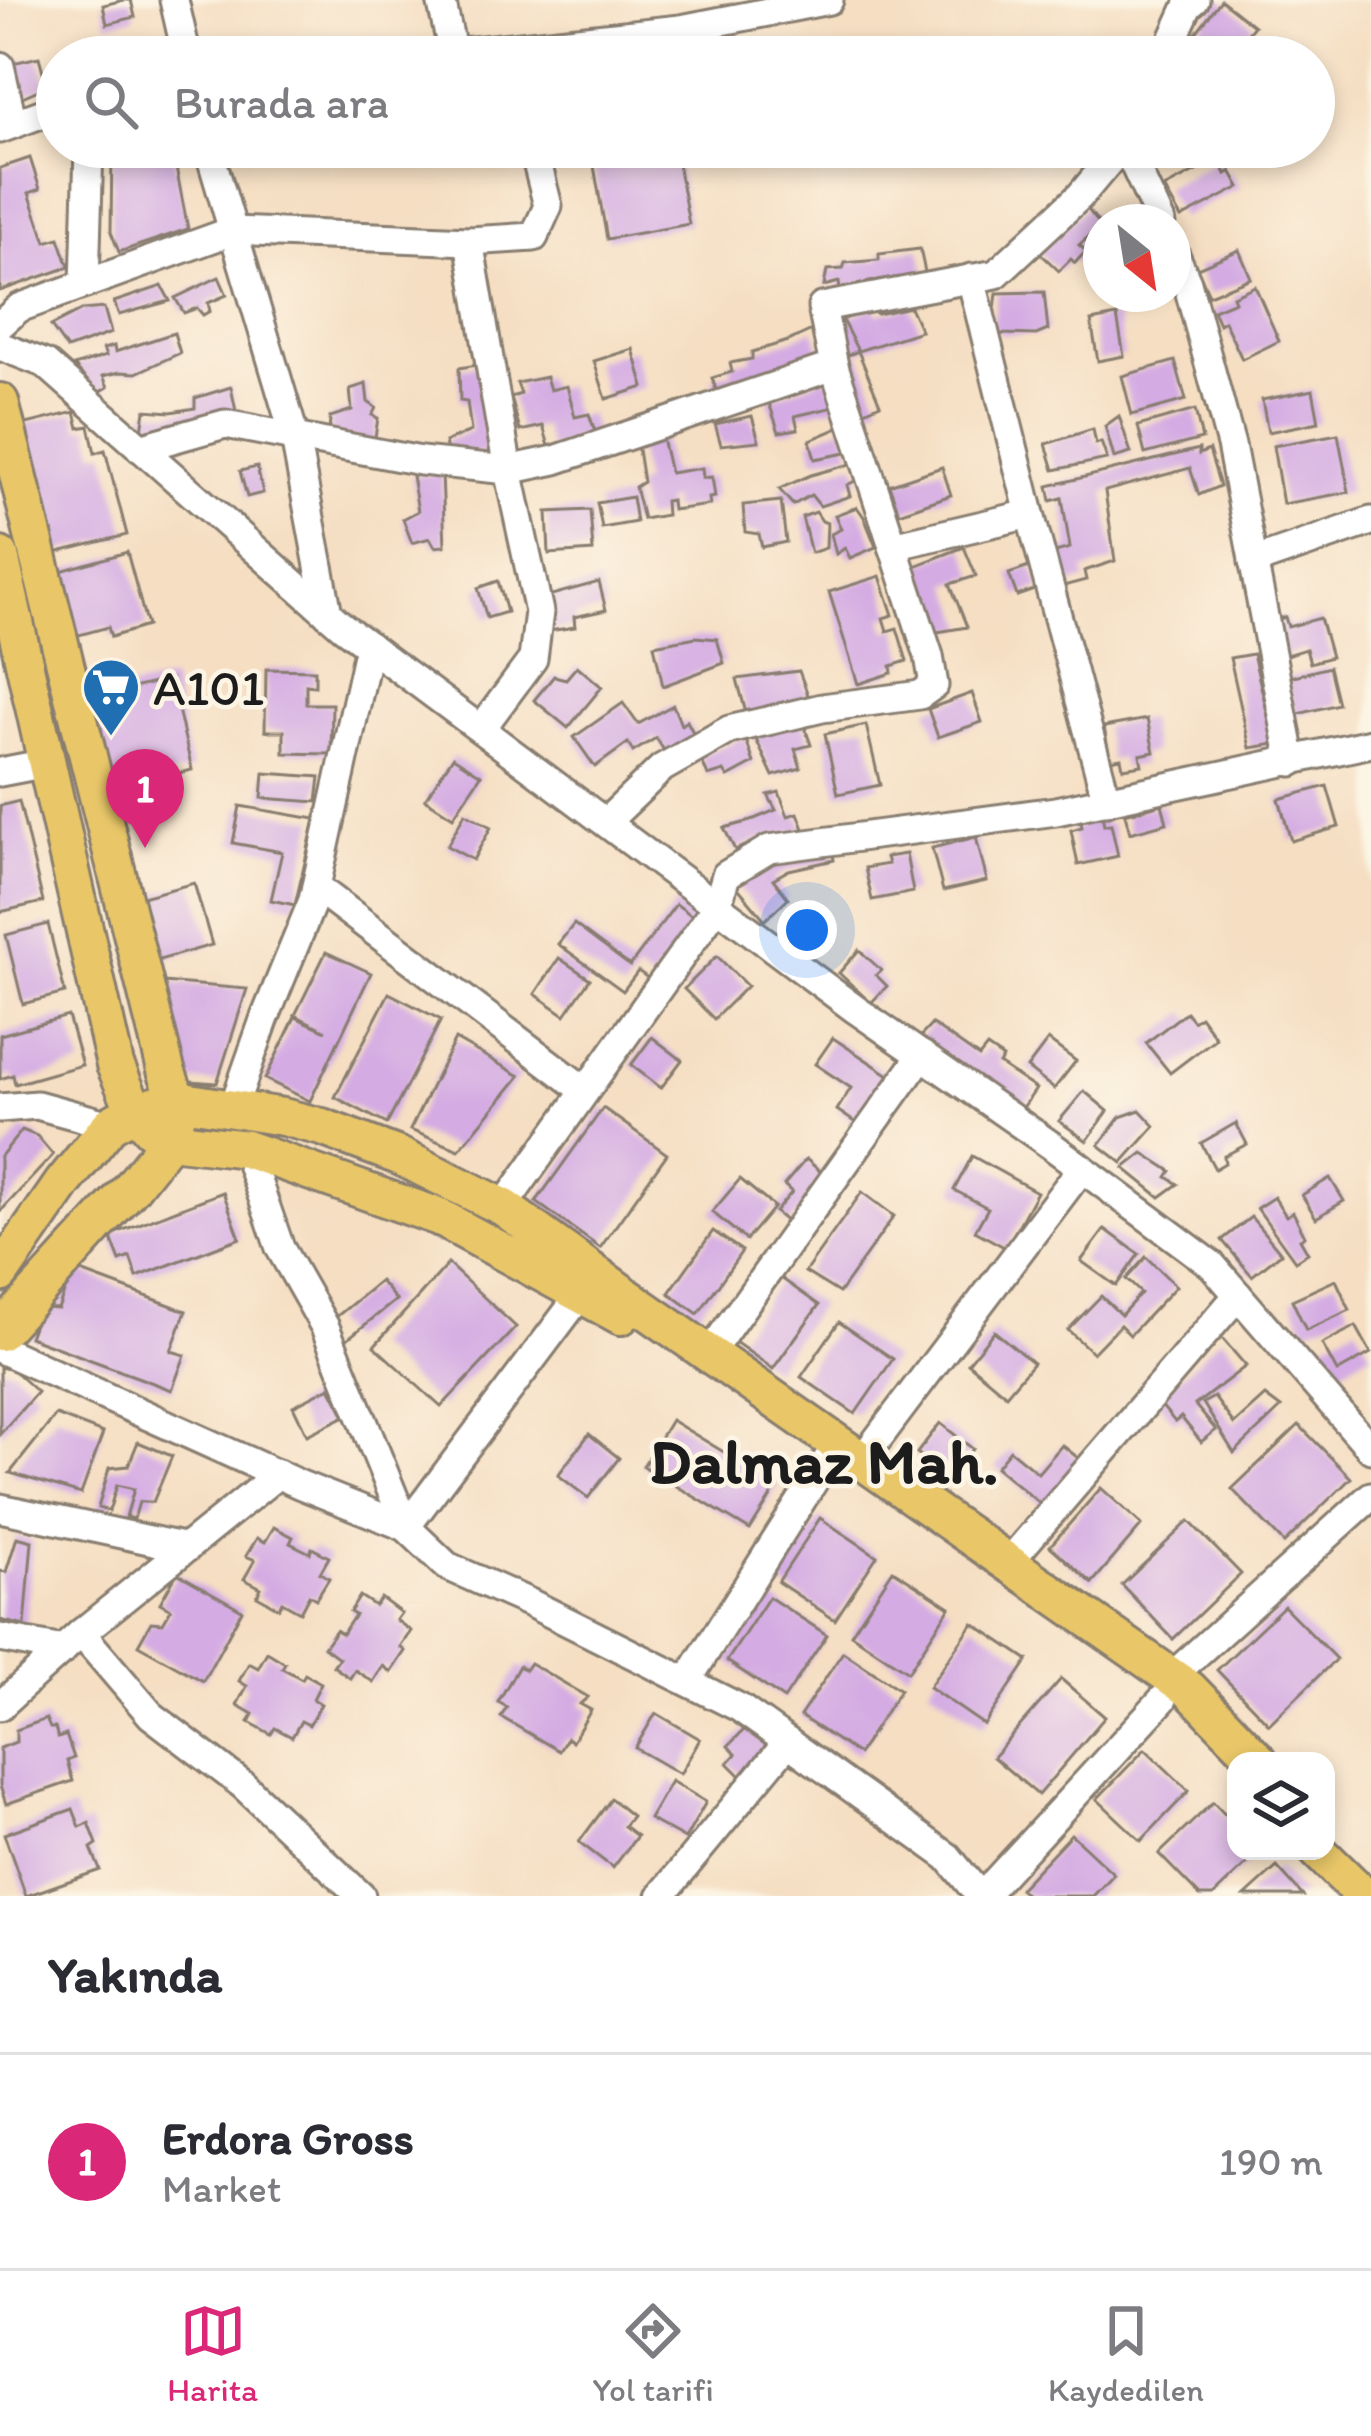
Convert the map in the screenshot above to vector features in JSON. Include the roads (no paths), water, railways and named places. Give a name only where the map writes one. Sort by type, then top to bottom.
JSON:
[{"type":"main road","points":[[0,402],[177,1100],[169,1140],[0,1332]]},
{"type":"main road","points":[[0,556],[123,1118]]},
{"type":"main road","points":[[2,1268],[63,1183],[123,1118],[177,1100],[283,1117],[355,1138],[503,1207],[709,1354],[844,1461],[1167,1688],[1189,1689],[1250,1752]]},
{"type":"main road","points":[[123,1118],[169,1140],[246,1149],[439,1217],[616,1313],[1008,1563],[1167,1688],[1227,1760]]},
{"type":"main road","points":[[1335,1838],[1371,1874]]},
{"type":"main road","points":[[1327,1860],[1364,1896]]},
{"type":"street","points":[[174,0],[182,36]]},
{"type":"street","points":[[440,36],[441,0]]},
{"type":"street","points":[[627,36],[829,0]]},
{"type":"street","points":[[1174,36],[1195,0]]},
{"type":"street","points":[[0,66],[6,126],[36,115]]},
{"type":"street","points":[[85,284],[88,168]]},
{"type":"street","points":[[214,168],[295,437],[328,614]]},
{"type":"street","points":[[0,325],[19,308],[232,231],[469,241],[534,237],[548,206],[538,168]]},
{"type":"street","points":[[606,822],[662,768],[729,730],[822,708],[920,694],[934,686],[929,656],[834,366],[823,307],[996,274],[1105,168]]},
{"type":"street","points":[[1134,168],[1152,204]]},
{"type":"street","points":[[469,241],[538,612],[533,659],[481,729]]},
{"type":"street","points":[[971,278],[1107,800]]},
{"type":"street","points":[[1191,297],[1231,445],[1292,762]]},
{"type":"street","points":[[0,346],[46,364],[369,646],[855,1010],[1212,1265],[1371,1449]]},
{"type":"street","points":[[140,448],[225,424],[421,461],[508,470],[555,460],[834,366]]},
{"type":"street","points":[[893,546],[1030,514]]},
{"type":"street","points":[[1253,562],[1371,521]]},
{"type":"street","points":[[233,1108],[313,900],[369,646]]},
{"type":"street","points":[[503,1207],[717,906],[726,875],[769,849],[1056,811],[1371,743]]},
{"type":"street","points":[[0,772],[47,763]]},
{"type":"street","points":[[316,887],[584,1090]]},
{"type":"street","points":[[709,1354],[922,1055]]},
{"type":"street","points":[[0,1108],[38,1106],[123,1118]]},
{"type":"street","points":[[246,1149],[280,1248],[325,1327],[406,1528]]},
{"type":"street","points":[[687,1681],[844,1461],[1082,1168]]},
{"type":"street","points":[[406,1528],[581,1294]]},
{"type":"street","points":[[1008,1563],[1238,1295]]},
{"type":"street","points":[[0,1348],[406,1528],[447,1566],[740,1708],[948,1857],[981,1896],[1167,1688],[1371,1496]]},
{"type":"street","points":[[0,1706],[278,1474]]},
{"type":"street","points":[[0,1508],[187,1548]]},
{"type":"street","points":[[0,1638],[72,1642],[152,1715],[243,1785],[361,1896]]},
{"type":"street","points":[[661,1896],[788,1742]]},
{"type":"place","name":"A101","points":[[111,738]]},
{"type":"place","name":"Erdora Gross","points":[[145,848]]},
{"type":"district","name":"Dalmaz Mah.","points":[[824,1461]]}]
